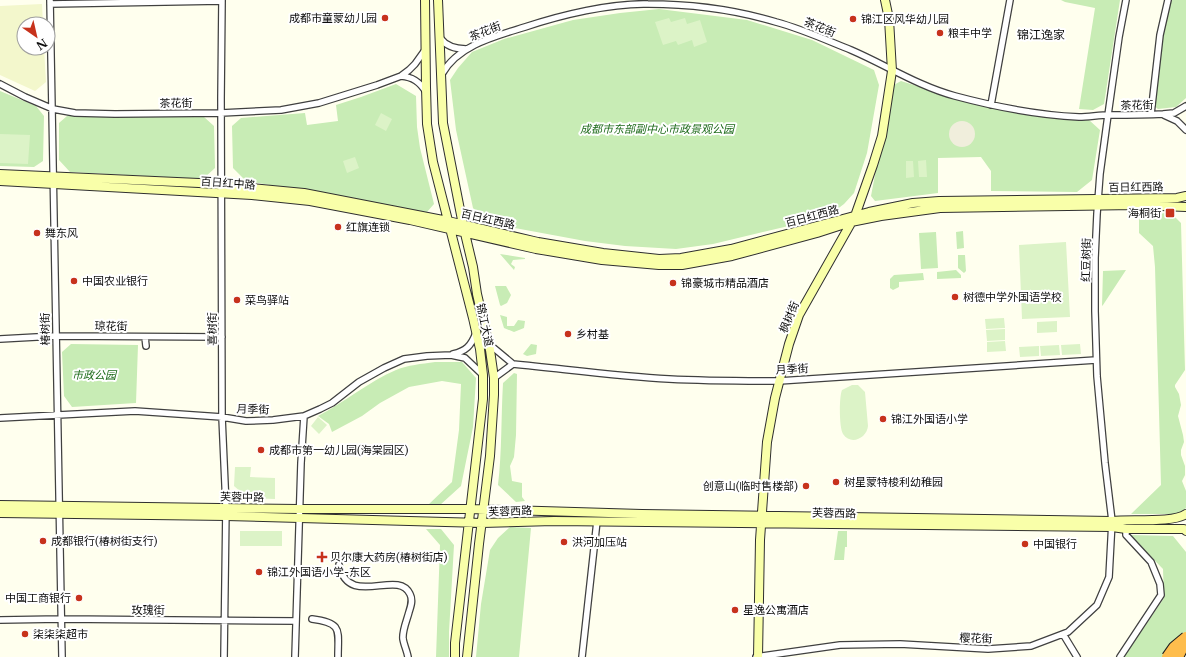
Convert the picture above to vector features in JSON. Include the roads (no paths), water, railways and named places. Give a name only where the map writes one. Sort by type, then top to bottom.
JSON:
[{"type":"highway","points":[[1167,657],[1174,647],[1186,637]]},
{"type":"highway","points":[[1178,657],[1186,642]]},
{"type":"highway","points":[[1178,657],[1186,648]]},
{"type":"main road","name":"锦江大道","points":[[425,0],[427,124],[433,162],[476,333],[483,375],[483,399],[468,523],[455,643],[455,657]]},
{"type":"main road","name":"锦江大道","points":[[438,0],[443,123],[473,267],[477,294],[489,344],[494,378],[490,456],[467,657]]},
{"type":"main road","name":"枫树街","points":[[757,657],[760,540],[767,442],[775,398],[789,344],[799,315],[853,219],[882,136],[892,71],[889,20],[885,0]]},
{"type":"main road","name":"百日红中路","points":[[0,174],[54,180],[304,193],[448,221]]},
{"type":"main road","name":"百日红中路","points":[[0,181],[54,180]]},
{"type":"main road","name":"百日红中路","points":[[222,189],[310,201],[410,220],[451,230]]},
{"type":"main road","name":"百日红西路","points":[[451,230],[464,229],[603,254],[659,259],[681,258],[731,249],[913,203],[939,201],[1098,202],[1178,198],[1186,196]]},
{"type":"main road","name":"百日红西路","points":[[1098,202],[1186,207]]},
{"type":"main road","name":"百日红西路","points":[[448,221],[464,229]]},
{"type":"main road","name":"芙蓉中路","points":[[0,505],[59,510],[482,523]]},
{"type":"main road","name":"芙蓉中路","points":[[0,513],[59,510],[226,507],[483,510]]},
{"type":"main road","name":"芙蓉西路","points":[[483,510],[647,514],[762,519]]},
{"type":"main road","name":"芙蓉西路","points":[[482,523],[762,519],[1112,524],[1127,520],[1172,520],[1182,518],[1186,514]]},
{"type":"main road","name":"芙蓉西路","points":[[1112,524],[1126,529],[1186,531]]},
{"type":"street","points":[[50,2],[222,0]]},
{"type":"street","name":"喜树街","points":[[222,0],[222,417],[226,507],[224,657]]},
{"type":"street","points":[[991,105],[1010,0]]},
{"type":"street","name":"红豆树街","points":[[1112,524],[1101,429],[1096,360],[1095,258],[1098,202],[1108,115],[1126,0]]},
{"type":"street","points":[[1151,114],[1160,35],[1168,0]]},
{"type":"street","name":"椿树街","points":[[50,2],[62,657]]},
{"type":"street","name":"茶花街","points":[[441,81],[442,74],[447,67],[466,49],[508,32],[548,20],[610,6],[647,2],[721,10],[775,21],[853,51],[892,71],[939,91],[991,105],[1031,113],[1081,117],[1163,114],[1174,113],[1186,106]]},
{"type":"street","name":"茶花街","points":[[439,35],[443,42],[449,46],[457,49],[466,49]]},
{"type":"street","name":"茶花街","points":[[0,84],[52,109],[75,113],[221,113],[281,110],[319,103],[378,85],[401,76],[415,64],[426,49]]},
{"type":"street","points":[[401,76],[415,80],[426,92]]},
{"type":"street","name":"茶花街","points":[[1163,114],[1177,121],[1186,130]]},
{"type":"street","points":[[451,355],[462,352],[468,348],[473,342],[476,333]]},
{"type":"street","name":"琼花街","points":[[0,339],[55,336],[222,337]]},
{"type":"street","points":[[146,337],[146,346]]},
{"type":"street","points":[[489,344],[514,364],[494,378]]},
{"type":"street","name":"月季街","points":[[0,418],[135,411],[222,417],[246,421],[273,420],[304,416],[332,403],[359,382],[404,359],[451,355],[466,358],[483,375]]},
{"type":"street","name":"月季街","points":[[514,364],[619,376],[728,381],[780,381],[1096,360]]},
{"type":"street","points":[[295,657],[299,509],[304,416]]},
{"type":"street","points":[[582,657],[597,521]]},
{"type":"street","name":"樱花街","points":[[757,657],[838,645],[900,644],[971,649],[1010,648],[1030,646],[1063,634],[1068,632],[1085,618],[1097,605],[1104,590],[1109,577],[1112,524]]},
{"type":"street","points":[[1120,657],[1161,595],[1160,584],[1151,562],[1126,535],[1126,529]]},
{"type":"street","points":[[339,565],[340,572],[344,579],[350,584],[356,586],[399,585],[407,590],[412,598],[403,638],[408,657]]},
{"type":"street","name":"玫瑰街","points":[[0,620],[61,619],[296,621]]},
{"type":"street","points":[[312,619],[326,621],[334,625],[338,634],[338,657]]},
{"type":"street","points":[[1063,634],[1077,657]]},
{"type":"place","name":"成都市童蒙幼儿园","points":[[385,18]]},
{"type":"place","name":"锦江区风华幼儿园","points":[[853,19]]},
{"type":"place","name":"粮丰中学","points":[[940,33]]},
{"type":"place","name":"海桐街","points":[[1170,213]]},
{"type":"place","name":"红旗连锁","points":[[338,227]]},
{"type":"place","name":"舞东风","points":[[37,233]]},
{"type":"place","name":"中国农业银行","points":[[74,281]]},
{"type":"place","name":"锦豪城市精品酒店","points":[[673,283]]},
{"type":"place","name":"树德中学外国语学校","points":[[955,297]]},
{"type":"place","name":"菜鸟驿站","points":[[237,300]]},
{"type":"place","name":"乡村基","points":[[568,334]]},
{"type":"place","name":"锦江外国语小学","points":[[883,419]]},
{"type":"place","name":"成都市第一幼儿园(海棠园区)","points":[[261,450]]},
{"type":"place","name":"树星蒙特梭利幼稚园","points":[[836,482]]},
{"type":"place","name":"创意山(临时售楼部)","points":[[806,486]]},
{"type":"place","name":"成都银行(椿树街支行)","points":[[43,541]]},
{"type":"place","name":"洪河加压站","points":[[564,542]]},
{"type":"place","name":"中国银行","points":[[1025,544]]},
{"type":"place","name":"贝尔康大药房(椿树街店)","points":[[322,557]]},
{"type":"place","name":"锦江外国语小学-东区","points":[[259,572]]},
{"type":"place","name":"中国工商银行","points":[[79,598]]},
{"type":"place","name":"星逸公寓酒店","points":[[735,610]]},
{"type":"place","name":"柒柒柒超市","points":[[25,634]]},
{"type":"district","name":"锦江逸家","points":[[1041,34]]},
{"type":"park label","name":"成都市东部副中心市政景观公园","points":[[657,129]]},
{"type":"park label","name":"市政公园","points":[[94,375]]}]
